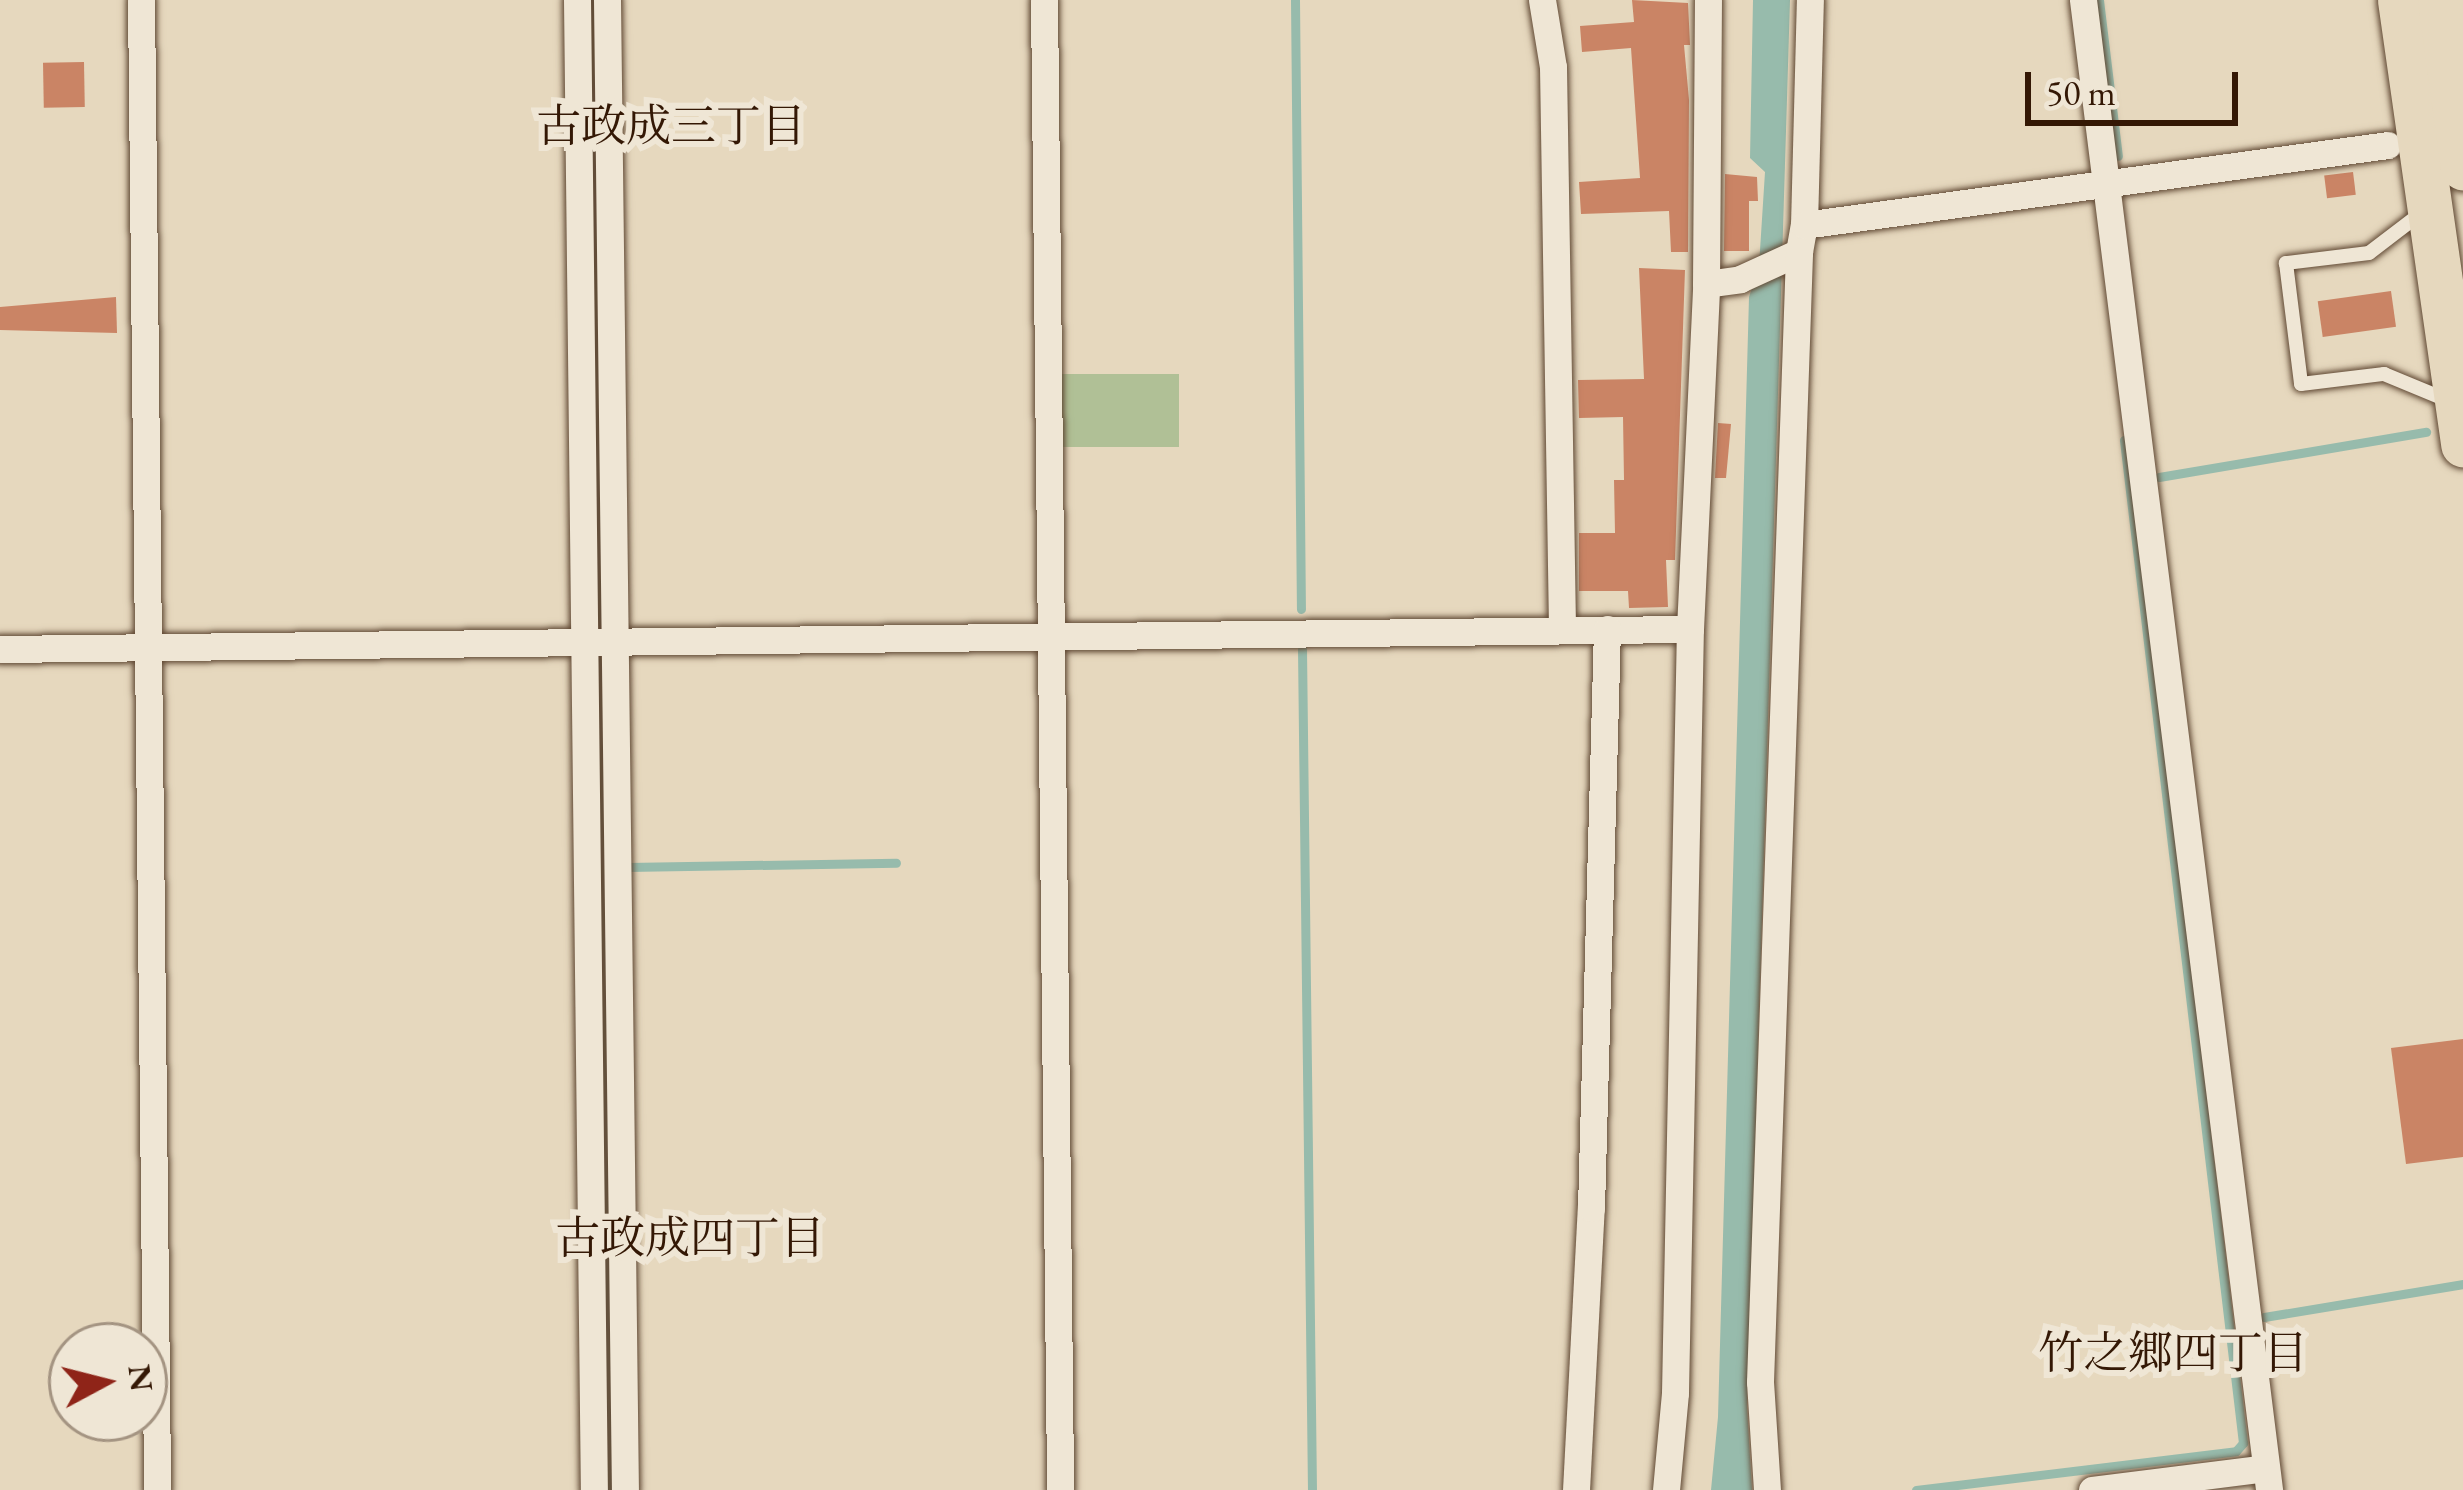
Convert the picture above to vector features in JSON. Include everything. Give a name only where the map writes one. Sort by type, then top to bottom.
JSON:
[{"type":"highway","points":[[2400,0],[2460,425]]},
{"type":"highway","points":[[2440,0],[2463,167]]},
{"type":"street","points":[[141,0],[157,1490]]},
{"type":"street","points":[[577,0],[594,1490]]},
{"type":"street","points":[[607,0],[625,1490]]},
{"type":"street","points":[[1044,0],[1047,634],[1060,1490]]},
{"type":"street","points":[[1542,0],[1553,67],[1562,629]]},
{"type":"street","points":[[1666,1490],[1675,1393],[1690,629],[1706,284],[1708,0]]},
{"type":"street","points":[[1767,1490],[1760,1382],[1796,245],[1810,0]]},
{"type":"street","points":[[2083,0],[2268,1479],[2092,1490]]},
{"type":"street","points":[[1706,284],[1740,279],[1796,245],[2105,182],[2388,146]]},
{"type":"street","points":[[1576,1490],[1592,1208],[1607,629]]},
{"type":"street","points":[[0,649],[1690,629]]},
{"type":"lane","points":[[2429,206],[2369,253],[2286,263],[2301,384],[2384,374],[2460,425]]},
{"type":"shaded area","points":[[1753,0],[1790,0],[1747,1407],[1752,1490],[1711,1490],[1718,1417],[1749,297],[1759,266],[1765,172],[1750,158]]},
{"type":"shaded area","points":[[1057,374],[1179,374],[1179,447],[1057,447]]},
{"type":"building","points":[[1632,0],[1688,3],[1690,45],[1684,45],[1689,100],[1688,252],[1671,252],[1669,211],[1581,214],[1579,182],[1640,178],[1631,48],[1582,52],[1580,26],[1634,22]]},
{"type":"building","points":[[84,62],[85,107],[44,108],[43,63]]},
{"type":"building","points":[[2353,172],[2356,195],[2327,198],[2324,176]]},
{"type":"building","points":[[1725,174],[1757,177],[1758,201],[1749,201],[1749,251],[1724,251]]},
{"type":"building","points":[[1639,268],[1685,270],[1675,560],[1666,560],[1668,607],[1629,608],[1628,591],[1579,591],[1579,533],[1615,533],[1614,480],[1624,480],[1623,417],[1579,418],[1578,380],[1644,379]]},
{"type":"building","points":[[2391,291],[2396,327],[2323,337],[2318,301]]},
{"type":"building","points":[[116,297],[117,333],[0,330],[0,307]]},
{"type":"building","points":[[1718,423],[1731,424],[1726,478],[1715,478]]},
{"type":"building","points":[[2463,1039],[2463,1157],[2406,1164],[2391,1048]]},
{"type":"waterway","points":[[591,0],[598,626]]},
{"type":"waterway","points":[[1295,0],[1301,609]]},
{"type":"waterway","points":[[2099,0],[2118,156]]},
{"type":"waterway","points":[[2159,477],[2426,432]]},
{"type":"waterway","points":[[1916,1490],[2236,1451],[2243,1443],[2124,440]]},
{"type":"waterway","points":[[1302,649],[1312,1490]]},
{"type":"waterway","points":[[600,653],[609,1490]]},
{"type":"waterway","points":[[627,867],[896,863]]},
{"type":"waterway","points":[[2264,1317],[2463,1284]]},
{"type":"district","name":"古政成三丁目","points":[[671,126]]},
{"type":"district","name":"古政成四丁目","points":[[690,1238]]},
{"type":"district","name":"竹之郷四丁目","points":[[2173,1353]]}]
